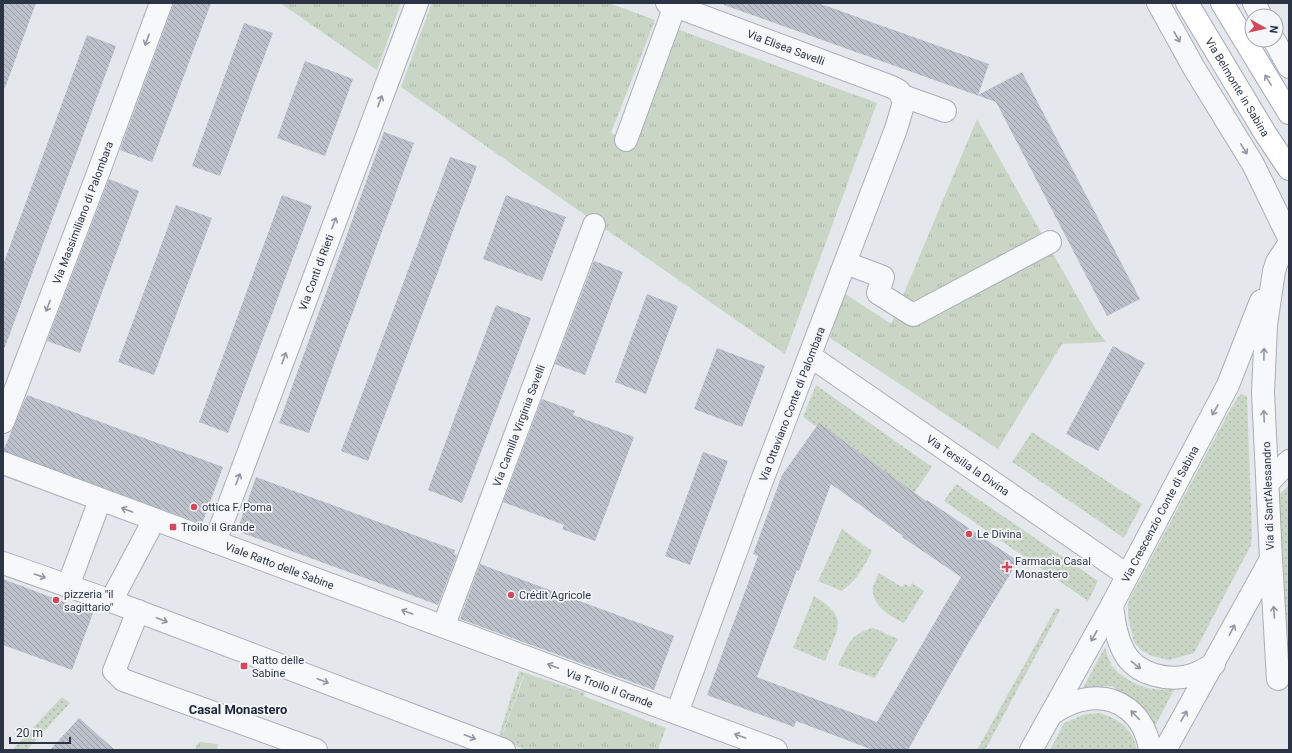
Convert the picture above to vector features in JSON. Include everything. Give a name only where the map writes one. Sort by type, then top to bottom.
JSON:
[{"type":"main road","name":"Via Belmonte in Sabina","points":[[1187,3],[1264,133],[1289,169]]},
{"type":"main road","points":[[1222,3],[1289,113]]},
{"type":"street","name":"Via Massimiliano di Palombara","points":[[3,422],[161,3]]},
{"type":"street","name":"Via Conti di Rieti","points":[[215,542],[417,3]]},
{"type":"street","points":[[1158,3],[1194,68],[1253,164],[1289,238]]},
{"type":"street","points":[[626,140],[673,4]]},
{"type":"street","name":"Via Elisea Savelli","points":[[673,4],[892,86],[899,91],[902,96],[945,111]]},
{"type":"street","points":[[1278,48],[1289,67]]},
{"type":"street","name":"Via Ottaviano Conte di Palombara","points":[[677,713],[896,129],[904,105],[902,96]]},
{"type":"street","name":"Via Camilla Virginia Savelli","points":[[444,625],[594,225]]},
{"type":"street","points":[[846,263],[883,277],[878,293],[913,315],[1050,242]]},
{"type":"street","name":"Via di Sant'Alessandro","points":[[1165,750],[1271,559],[1263,393],[1266,325],[1276,262],[1289,244]]},
{"type":"street","name":"Via Crescenzio Conte di Sabina","points":[[1031,750],[1112,605],[1126,575],[1233,376],[1274,271]]},
{"type":"street","name":"Via Tersilia la Divina","points":[[810,356],[1126,575]]},
{"type":"street","points":[[1233,376],[1251,382],[1263,393]]},
{"type":"street","points":[[1268,483],[1289,461]]},
{"type":"street","name":"Viale Ratto delle Sabine","points":[[3,463],[154,520],[444,625]]},
{"type":"street","points":[[68,586],[100,500]]},
{"type":"street","points":[[111,601],[154,520]]},
{"type":"street","points":[[1271,559],[1278,679]]},
{"type":"street","points":[[3,563],[138,611],[504,750]]},
{"type":"street","points":[[1112,605],[1115,628],[1122,648],[1132,662],[1140,669],[1161,677],[1178,678],[1192,675],[1214,664]]},
{"type":"street","points":[[138,611],[114,671],[123,680],[316,750]]},
{"type":"street","name":"Via Troilo il Grande","points":[[444,625],[776,750]]},
{"type":"street","points":[[1051,714],[1080,700],[1098,698],[1111,700],[1122,704],[1138,718],[1144,727],[1150,750]]},
{"type":"green space","points":[[280,3],[401,3],[377,70]]},
{"type":"green space","points":[[432,3],[609,3],[655,20],[611,133],[626,140],[677,29],[877,103],[785,354],[401,87]]},
{"type":"green space","points":[[977,119],[1095,328],[1106,342],[1062,344],[998,449],[830,338],[844,293],[891,324]]},
{"type":"green space","points":[[816,385],[932,467],[912,496],[803,417]]},
{"type":"green space","points":[[1240,394],[1247,396],[1252,535],[1251,545],[1194,653],[1169,660],[1152,656],[1141,650],[1134,642],[1128,616],[1128,602],[1230,410]]},
{"type":"green space","points":[[1032,432],[1142,504],[1124,538],[1012,462]]},
{"type":"green space","points":[[956,484],[1098,581],[1088,601],[944,501]]},
{"type":"green space","points":[[1289,485],[1289,654],[1276,498]]},
{"type":"green space","points":[[842,529],[872,551],[860,573],[842,591],[818,581]]},
{"type":"green space","points":[[879,573],[902,587],[905,584],[910,587],[912,583],[924,591],[904,623],[893,618],[883,610],[875,600],[873,587]]},
{"type":"green space","points":[[814,596],[833,611],[837,617],[837,631],[825,661],[793,648]]},
{"type":"green space","points":[[1056,608],[1060,610],[985,750],[977,750]]},
{"type":"green space","points":[[873,628],[898,639],[875,678],[838,665],[847,646],[854,637],[865,630]]},
{"type":"green space","points":[[1105,647],[1113,667],[1134,683],[1159,690],[1175,688],[1154,728],[1142,709],[1112,686],[1095,687],[1082,690]]},
{"type":"green space","points":[[519,671],[585,693],[583,698],[523,676],[502,735],[546,750],[526,750],[498,739]]},
{"type":"green space","points":[[525,673],[666,728],[658,750],[543,750],[502,736]]},
{"type":"green space","points":[[62,697],[70,703],[27,750],[12,750]]},
{"type":"green space","points":[[1101,713],[1115,719],[1125,726],[1135,742],[1137,750],[1050,750],[1064,723],[1086,714]]},
{"type":"green space","points":[[199,742],[218,744],[217,750],[194,750]]},
{"type":"building","points":[[5,3],[36,3],[5,88],[3,87],[3,10]]},
{"type":"building","points":[[174,3],[211,3],[152,162],[120,150]]},
{"type":"building","points":[[724,3],[818,3],[989,64],[978,95],[1022,72],[1140,299],[1107,316],[996,102],[724,5]]},
{"type":"building","points":[[244,23],[273,33],[220,176],[192,166]]},
{"type":"building","points":[[87,35],[116,46],[5,347],[3,347],[3,265]]},
{"type":"building","points":[[305,61],[353,79],[325,156],[277,138]]},
{"type":"building","points":[[384,132],[414,143],[309,433],[279,423]]},
{"type":"building","points":[[450,157],[477,166],[368,461],[341,451]]},
{"type":"building","points":[[109,179],[139,191],[80,353],[47,341]]},
{"type":"building","points":[[282,195],[312,206],[228,433],[199,422]]},
{"type":"building","points":[[506,195],[566,217],[542,281],[483,259]]},
{"type":"building","points":[[176,205],[212,218],[154,375],[118,362]]},
{"type":"building","points":[[594,261],[623,272],[585,375],[555,364]]},
{"type":"building","points":[[647,294],[678,306],[646,394],[615,382]]},
{"type":"building","points":[[496,305],[531,318],[462,503],[428,490]]},
{"type":"building","points":[[1113,346],[1145,363],[1098,451],[1066,434]]},
{"type":"building","points":[[717,348],[765,366],[742,427],[694,409]]},
{"type":"building","points":[[27,395],[223,467],[202,524],[3,451]]},
{"type":"building","points":[[542,399],[575,411],[573,415],[634,437],[595,541],[562,529],[564,525],[503,502]]},
{"type":"building","points":[[819,423],[926,501],[927,500],[1018,561],[966,647],[908,750],[873,750],[796,721],[794,727],[707,695],[758,556],[753,554],[782,475]],"holes":[[[831,484],[903,536],[902,537],[961,577],[877,722],[757,677],[797,570],[799,571]]]},
{"type":"building","points":[[703,452],[728,461],[690,565],[665,556]]},
{"type":"building","points":[[256,477],[455,550],[454,554],[457,555],[438,605],[237,531]]},
{"type":"building","points":[[480,564],[674,636],[654,690],[460,619]]},
{"type":"building","points":[[3,579],[93,613],[72,670],[3,645]]},
{"type":"building","points":[[79,718],[115,750],[50,750]]},
{"type":"place","name":"ottica F. Poma","points":[[194,507]]},
{"type":"place","name":"Troilo il Grande","points":[[173,527]]},
{"type":"place","name":"Le Divina","points":[[969,534]]},
{"type":"place","name":"Farmacia Casal Monastero","points":[[1007,567]]},
{"type":"place","name":"Crédit Agricole","points":[[511,595]]},
{"type":"place","name":"pizzeria \"il sagittario\"","points":[[56,600]]},
{"type":"place","name":"Ratto delle Sabine","points":[[244,666]]},
{"type":"district","name":"Casal Monastero","points":[[238,709]]}]
